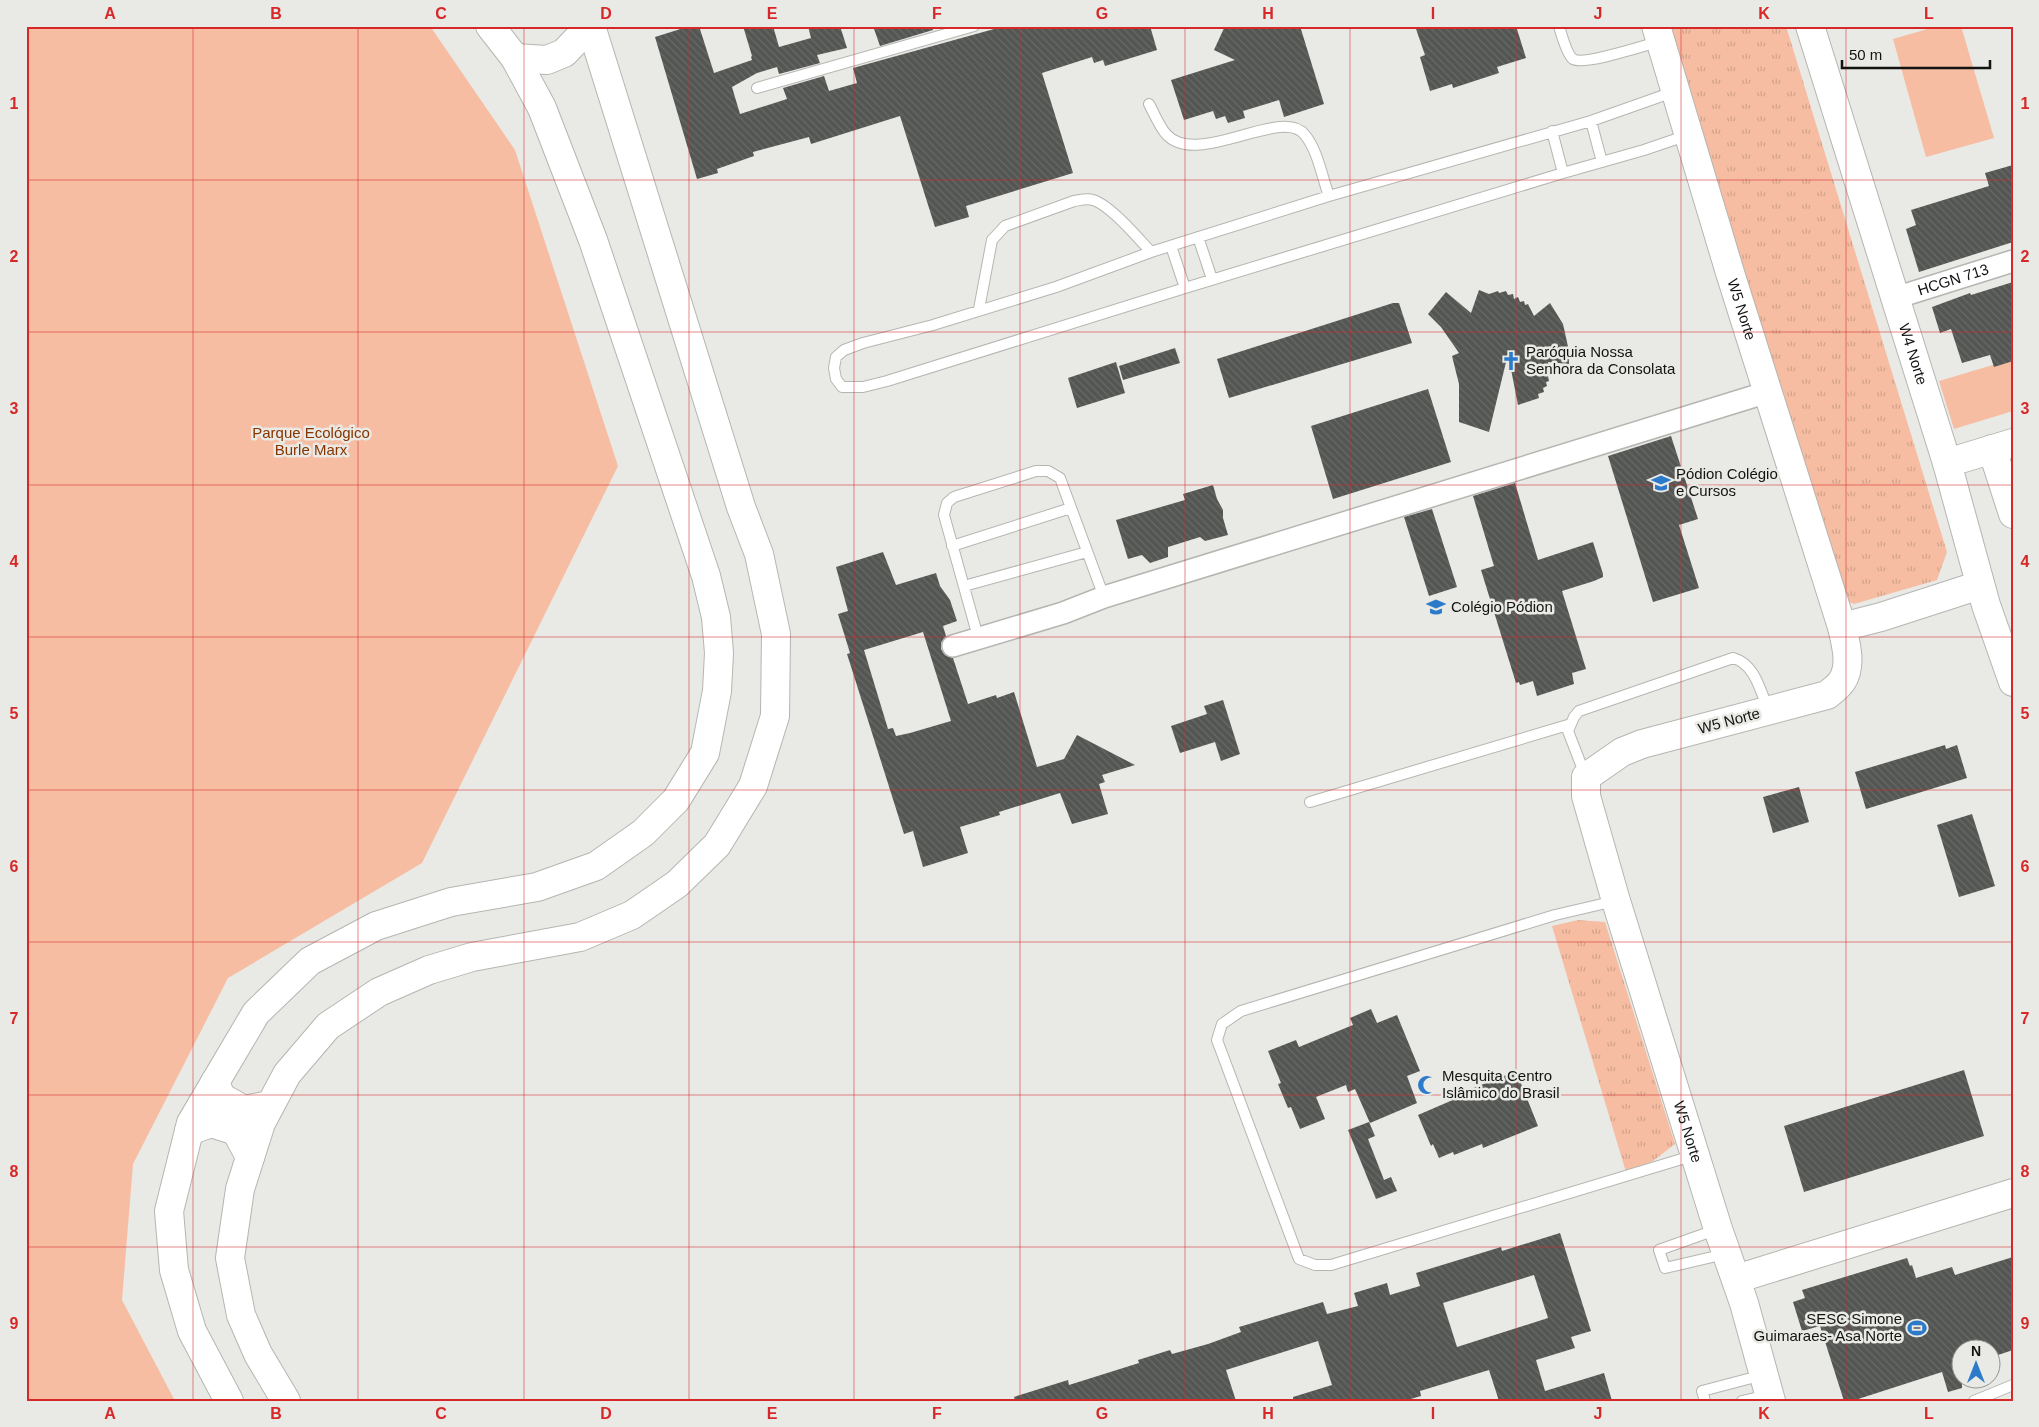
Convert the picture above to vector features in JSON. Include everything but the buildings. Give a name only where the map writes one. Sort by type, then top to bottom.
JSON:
[{"type":"street","points":[[228,1401],[192,1331],[174,1270],[169,1211],[191,1123],[256,1013],[310,961],[376,926],[451,902],[537,887],[596,866],[643,833],[676,800],[705,753],[717,691],[719,654],[716,616],[706,576],[590,231],[542,108],[515,58],[490,26]]},
{"type":"street","points":[[286,1401],[258,1354],[241,1315],[230,1258],[240,1189],[261,1123],[287,1074],[328,1026],[378,992],[429,970],[472,957],[580,937],[632,915],[678,884],[717,845],[753,786],[775,716],[776,634],[759,554],[736,488],[590,26],[564,53],[548,60],[515,58]]},
{"type":"street","name":"W4 Norte","points":[[1810,26],[1947,463],[1980,585],[2013,682]]},
{"type":"street","name":"W5 Norte","points":[[1658,34],[1842,627],[1846,646],[1847,668],[1842,682],[1827,695],[1642,744],[1622,752],[1586,777],[1586,796],[1616,901],[1736,1279],[1768,1390]]},
{"type":"street","name":"HCGN 713","points":[[1895,298],[2013,261]]},
{"type":"street","points":[[953,646],[1063,613],[1104,597],[1768,392]]},
{"type":"street","points":[[1947,463],[2002,446],[2013,514]]},
{"type":"street","points":[[1842,627],[1881,617],[1980,585]]},
{"type":"street","points":[[215,1082],[221,1097],[244,1110],[270,1105]]},
{"type":"street","points":[[189,1131],[211,1123],[236,1131],[250,1157]]},
{"type":"street","points":[[1736,1279],[2013,1193]]},
{"type":"lane","points":[[757,88],[974,26]]},
{"type":"lane","points":[[1559,26],[1570,56],[1578,61],[1591,60],[1658,34]]},
{"type":"lane","points":[[1676,90],[1591,121],[1328,196],[1151,252],[1056,287],[863,343],[844,350],[836,357],[834,368],[836,379],[842,387],[850,388],[887,381],[1212,279],[1689,135]]},
{"type":"lane","points":[[1149,104],[1166,134],[1179,143],[1204,144],[1275,127],[1286,126],[1296,128],[1305,134],[1312,148],[1328,196]]},
{"type":"lane","points":[[1591,121],[1602,162]]},
{"type":"lane","points":[[1552,131],[1563,173]]},
{"type":"lane","points":[[979,309],[992,240],[998,232],[1005,226],[1074,202],[1086,199],[1094,200],[1106,207],[1151,252]]},
{"type":"lane","points":[[1198,237],[1212,279]]},
{"type":"lane","points":[[1171,246],[1185,288]]},
{"type":"lane","points":[[978,637],[944,515],[947,503],[954,497],[1036,472],[1048,472],[1060,478],[1104,597]]},
{"type":"lane","points":[[952,546],[1071,508]]},
{"type":"lane","points":[[964,586],[1087,552]]},
{"type":"lane","points":[[1586,777],[1568,731],[1579,711],[1733,658],[1743,661],[1754,675],[1768,710]]},
{"type":"lane","points":[[1310,802],[1571,724]]},
{"type":"lane","points":[[1616,901],[1555,915],[1241,1011],[1222,1024],[1217,1040],[1299,1259],[1315,1265],[1331,1265],[1696,1155]]},
{"type":"lane","points":[[1723,1241],[1665,1268],[1659,1250],[1723,1241]]},
{"type":"lane","points":[[1974,1401],[2013,1385]]},
{"type":"lane","points":[[1703,1396],[1768,1390]]},
{"type":"lane","points":[[1742,1401],[1768,1390]]},
{"type":"green space","name":"Parque Ecológico Burle Marx","points":[[26,26],[430,26],[515,150],[618,466],[422,863],[228,978],[133,1164],[122,1300],[175,1401],[26,1401]]},
{"type":"green space","points":[[1665,26],[1786,26],[1947,552],[1937,580],[1854,604],[1842,599]]},
{"type":"green space","points":[[1938,26],[1961,26],[1994,138],[1926,157],[1893,39]]},
{"type":"green space","points":[[2013,359],[2013,411],[1954,429],[1939,381]]},
{"type":"green space","points":[[1578,920],[1605,922],[1675,1144],[1653,1161],[1626,1172],[1552,926]]},
{"type":"place","name":"Paróquia Nossa Senhora da Consolata","points":[[1511,361]]},
{"type":"place","name":"Pódion Colégio e Cursos","points":[[1661,483]]},
{"type":"place","name":"Colégio Pódion","points":[[1436,607]]},
{"type":"place","name":"Mesquita Centro Islâmico do Brasil","points":[[1427,1085]]},
{"type":"place","name":"SESC Simone Guimaraes- Asa Norte","points":[[1917,1328]]}]
